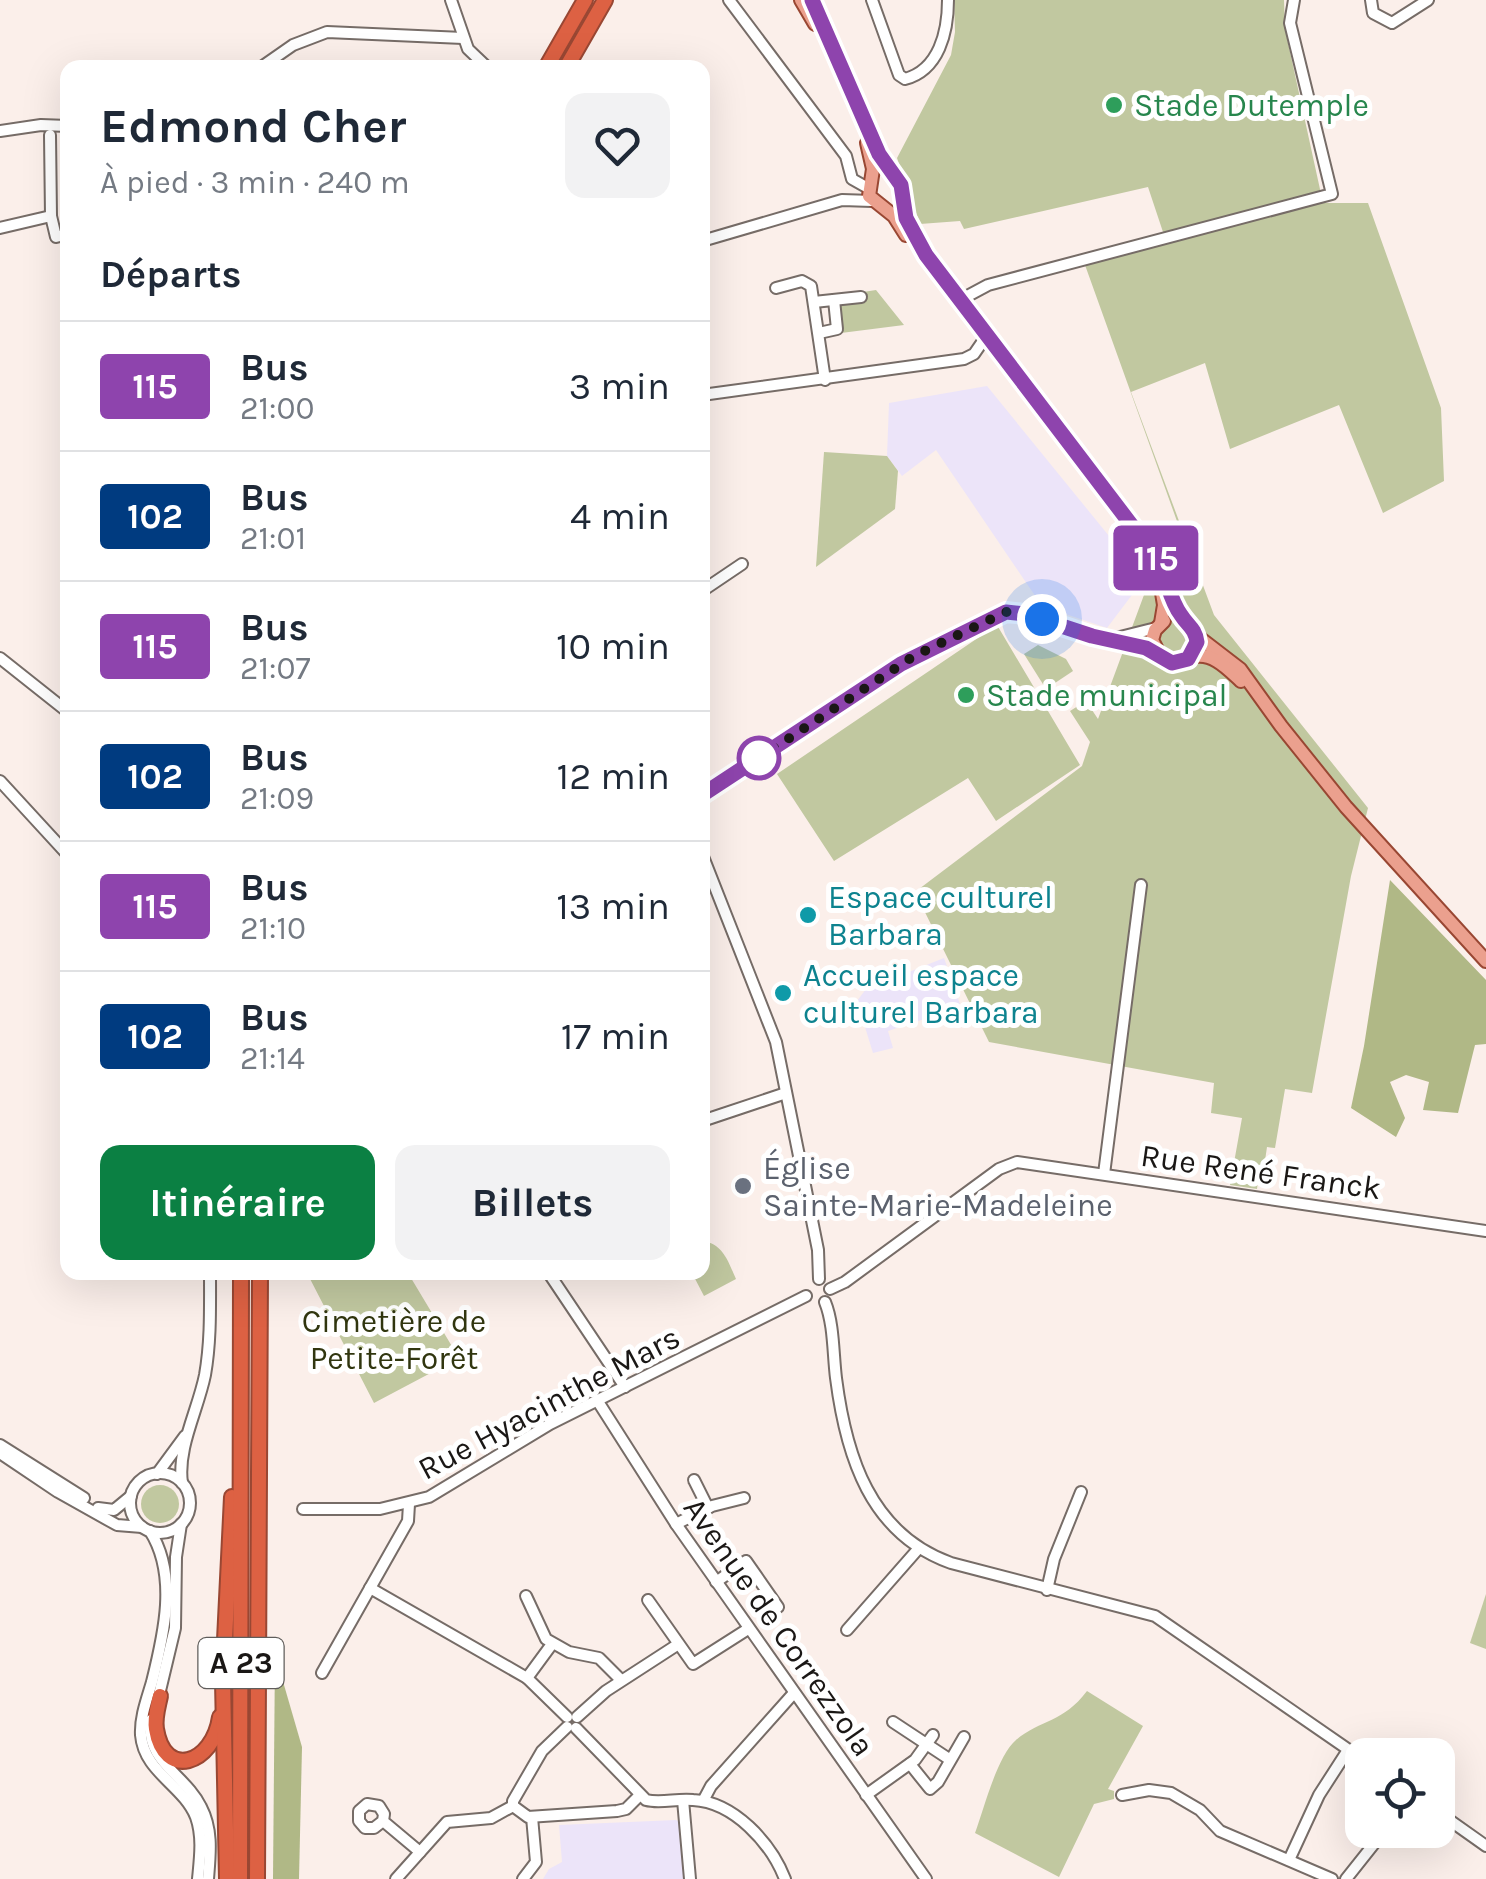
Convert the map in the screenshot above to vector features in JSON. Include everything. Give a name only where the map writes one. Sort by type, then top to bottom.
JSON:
[{"type":"highway","points":[[551,60],[585,0]]},
{"type":"highway","points":[[571,60],[605,0]]},
{"type":"highway","name":"A 23","points":[[240,1879],[241,1280]]},
{"type":"highway","name":"A 23","points":[[257,1879],[260,1280]]},
{"type":"highway","points":[[226,1879],[224,1681],[231,1515],[239,1446]]},
{"type":"highway","points":[[160,1696],[156,1725],[160,1742],[175,1757],[194,1759],[207,1751],[215,1737],[224,1681]]},
{"type":"main road","points":[[800,0],[834,66],[868,147],[873,194],[897,220],[927,268],[1150,562],[1164,596],[1152,640],[1156,653],[1172,663],[1206,656],[1254,692]]},
{"type":"main road","points":[[812,0],[879,154],[901,185],[900,196],[913,234],[1155,556],[1176,609],[1196,634],[1230,659],[1377,843],[1486,961]]},
{"type":"main road","points":[[873,194],[880,174],[894,176]]},
{"type":"main road","points":[[873,194],[893,205],[900,196]]},
{"type":"main road","points":[[1158,626],[1172,618],[1185,621]]},
{"type":"main road","points":[[1190,657],[1196,634]]},
{"type":"street","points":[[451,0],[462,38],[479,60]]},
{"type":"street","points":[[728,0],[846,156],[852,179],[873,194]]},
{"type":"street","points":[[872,0],[898,75],[903,79],[924,72],[934,58],[946,29],[948,0]]},
{"type":"street","points":[[960,300],[988,285],[1332,194],[1290,19],[1294,0]]},
{"type":"street","points":[[1371,0],[1375,16],[1392,24],[1428,0]]},
{"type":"street","points":[[271,60],[293,45],[327,32],[462,38]]},
{"type":"street","points":[[0,131],[60,126]]},
{"type":"street","points":[[50,135],[51,216],[56,236],[60,235]]},
{"type":"street","points":[[710,239],[873,194]]},
{"type":"street","points":[[0,228],[51,216]]},
{"type":"street","points":[[776,288],[807,282],[814,302],[826,380]]},
{"type":"street","points":[[814,302],[861,298]]},
{"type":"street","points":[[819,334],[837,328],[834,300]]},
{"type":"street","points":[[710,395],[964,360],[983,341]]},
{"type":"street","points":[[710,586],[742,564]]},
{"type":"street","points":[[710,790],[901,664],[998,615],[1019,612],[1156,653]]},
{"type":"street","points":[[1105,639],[1158,626]]},
{"type":"street","points":[[0,658],[60,706]]},
{"type":"street","points":[[0,781],[60,839]]},
{"type":"street","points":[[710,874],[776,1042],[818,1250],[819,1279]]},
{"type":"street","points":[[1104,1174],[1141,885]]},
{"type":"street","points":[[710,1118],[786,1093]]},
{"type":"street","name":"Rue René Franck","points":[[830,1289],[1008,1164],[1022,1162],[1486,1231]]},
{"type":"street","points":[[824,1302],[814,1304],[806,1296],[807,1284],[819,1279],[830,1289],[824,1302],[842,1414],[865,1488],[885,1520],[919,1548],[951,1563],[1155,1616],[1345,1748]]},
{"type":"street","points":[[208,1879],[210,1835],[204,1813],[194,1794],[160,1760],[152,1744],[150,1722],[175,1628],[176,1557],[181,1524],[190,1504],[181,1467],[208,1356],[210,1280]]},
{"type":"street","points":[[553,1280],[625,1387]]},
{"type":"street","name":"Rue Hyacinthe Mars","points":[[303,1508],[368,1510],[409,1504],[442,1490],[550,1424],[806,1296]]},
{"type":"street","name":"Avenue de Correzzola","points":[[597,1400],[748,1629],[926,1879]]},
{"type":"street","points":[[157,1474],[190,1427]]},
{"type":"street","points":[[0,1445],[103,1510],[116,1509],[142,1480],[157,1474],[182,1483]]},
{"type":"street","points":[[0,1454],[123,1527],[166,1532],[181,1524]]},
{"type":"street","points":[[694,1480],[708,1508]]},
{"type":"street","points":[[1047,1590],[1052,1564],[1081,1492]]},
{"type":"street","points":[[131,1496],[132,1512],[161,1556],[165,1616],[162,1644],[142,1719],[142,1738],[152,1765],[185,1798],[196,1818],[201,1844],[198,1879]]},
{"type":"street","points":[[676,1524],[708,1508],[744,1498]]},
{"type":"street","points":[[322,1672],[408,1521],[409,1504]]},
{"type":"street","points":[[847,1630],[919,1548]]},
{"type":"street","points":[[716,1582],[746,1561],[778,1607]]},
{"type":"street","points":[[370,1588],[527,1678],[640,1795],[653,1802],[703,1801],[731,1814],[773,1854],[785,1879]]},
{"type":"street","points":[[526,1596],[534,1607],[542,1634],[552,1644],[599,1658],[622,1680]]},
{"type":"street","points":[[648,1600],[690,1662],[698,1664],[748,1629]]},
{"type":"street","points":[[527,1678],[552,1644]]},
{"type":"street","points":[[640,1795],[621,1811],[523,1816],[513,1806],[540,1754],[572,1722],[622,1680],[677,1644]]},
{"type":"street","points":[[703,1801],[711,1786],[793,1694]]},
{"type":"street","points":[[893,1722],[930,1740],[949,1759]]},
{"type":"street","points":[[910,1764],[930,1789],[964,1737]]},
{"type":"street","points":[[866,1795],[910,1764],[930,1740]]},
{"type":"street","points":[[1289,1860],[1316,1801],[1345,1755]]},
{"type":"street","points":[[1122,1795],[1149,1790],[1171,1793],[1200,1810],[1220,1831],[1332,1879]]},
{"type":"street","points":[[683,1800],[690,1879]]},
{"type":"street","points":[[396,1879],[447,1822],[494,1818],[513,1806]]},
{"type":"street","points":[[523,1879],[536,1862],[532,1816]]},
{"type":"street","points":[[383,1821],[420,1852]]},
{"type":"street","points":[[1455,1824],[1486,1846]]},
{"type":"street","points":[[1346,1879],[1371,1848]]},
{"type":"shaded area","points":[[987,386],[1144,579],[1107,628],[1042,606],[936,450],[902,476],[887,456],[889,403]]},
{"type":"shaded area","points":[[944,958],[961,1007],[888,1031],[893,1048],[873,1053],[857,1001],[866,989]]},
{"type":"shaded area","points":[[676,1820],[681,1823],[687,1879],[543,1879],[549,1869],[562,1862],[559,1825]]},
{"type":"green space","points":[[954,0],[1284,0],[1285,29],[1323,203],[1368,203],[1441,408],[1444,481],[1383,513],[1339,405],[1230,449],[1205,363],[1131,392],[1214,615],[1368,808],[1351,876],[1312,1093],[1285,1089],[1275,1148],[1267,1147],[1262,1181],[1258,1181],[1257,1189],[1230,1185],[1242,1118],[1211,1113],[1214,1083],[989,1042],[915,892],[1082,766],[1090,742],[1070,711],[1086,701],[1098,719],[1164,541],[1178,524],[1085,265],[1165,238],[1148,187],[964,229],[960,221],[920,224],[897,158],[951,55]]},
{"type":"green space","points":[[876,290],[904,325],[841,333],[837,308],[841,303],[864,299],[863,292]]},
{"type":"green space","points":[[824,452],[887,456],[898,471],[895,509],[816,567]]},
{"type":"green space","name":"Stade municipal","points":[[997,625],[1080,765],[996,821],[968,778],[834,861],[777,774]]},
{"type":"green space","points":[[1038,645],[1066,659],[1073,671],[1046,689],[1024,654]]},
{"type":"green space","points":[[1390,880],[1486,980],[1486,1044],[1475,1045],[1458,1113],[1423,1110],[1429,1082],[1406,1075],[1390,1082],[1405,1118],[1396,1137],[1351,1108]]},
{"type":"green space","points":[[710,1243],[720,1250],[736,1279],[704,1296],[696,1280],[710,1280]]},
{"type":"green space","name":"Cimetière de Petite-Forêt","points":[[311,1280],[412,1280],[459,1358],[374,1403]]},
{"type":"green space","points":[[160,1485],[174,1490],[179,1504],[174,1518],[160,1523],[146,1518],[141,1504],[146,1490]]},
{"type":"green space","points":[[1486,1594],[1486,1649],[1470,1643]]},
{"type":"green space","points":[[275,1654],[302,1747],[299,1879],[273,1879]]},
{"type":"green space","points":[[1087,1691],[1143,1726],[1108,1789],[1114,1791],[1114,1799],[1094,1804],[1059,1877],[975,1833],[1009,1748],[1025,1733],[1061,1715]]},
{"type":"bus line","name":"115","points":[[710,791],[901,664],[1002,614],[1025,614],[1092,636],[1146,648],[1172,663],[1188,659],[1197,642],[1194,628],[1176,609],[1155,556],[913,234],[900,196],[901,185],[879,154],[812,0]]},
{"type":"place","name":"Stade Dutemple","points":[[1114,105]]},
{"type":"place","name":"Stade municipal","points":[[966,695]]},
{"type":"place","name":"Espace culturel Barbara","points":[[808,915]]},
{"type":"place","name":"Accueil espace culturel Barbara","points":[[783,993]]},
{"type":"place","name":"Église Sainte-Marie-Madeleine","points":[[743,1186]]},
{"type":"route","points":[[759,758],[929,648],[1006,612],[1042,619]]}]
